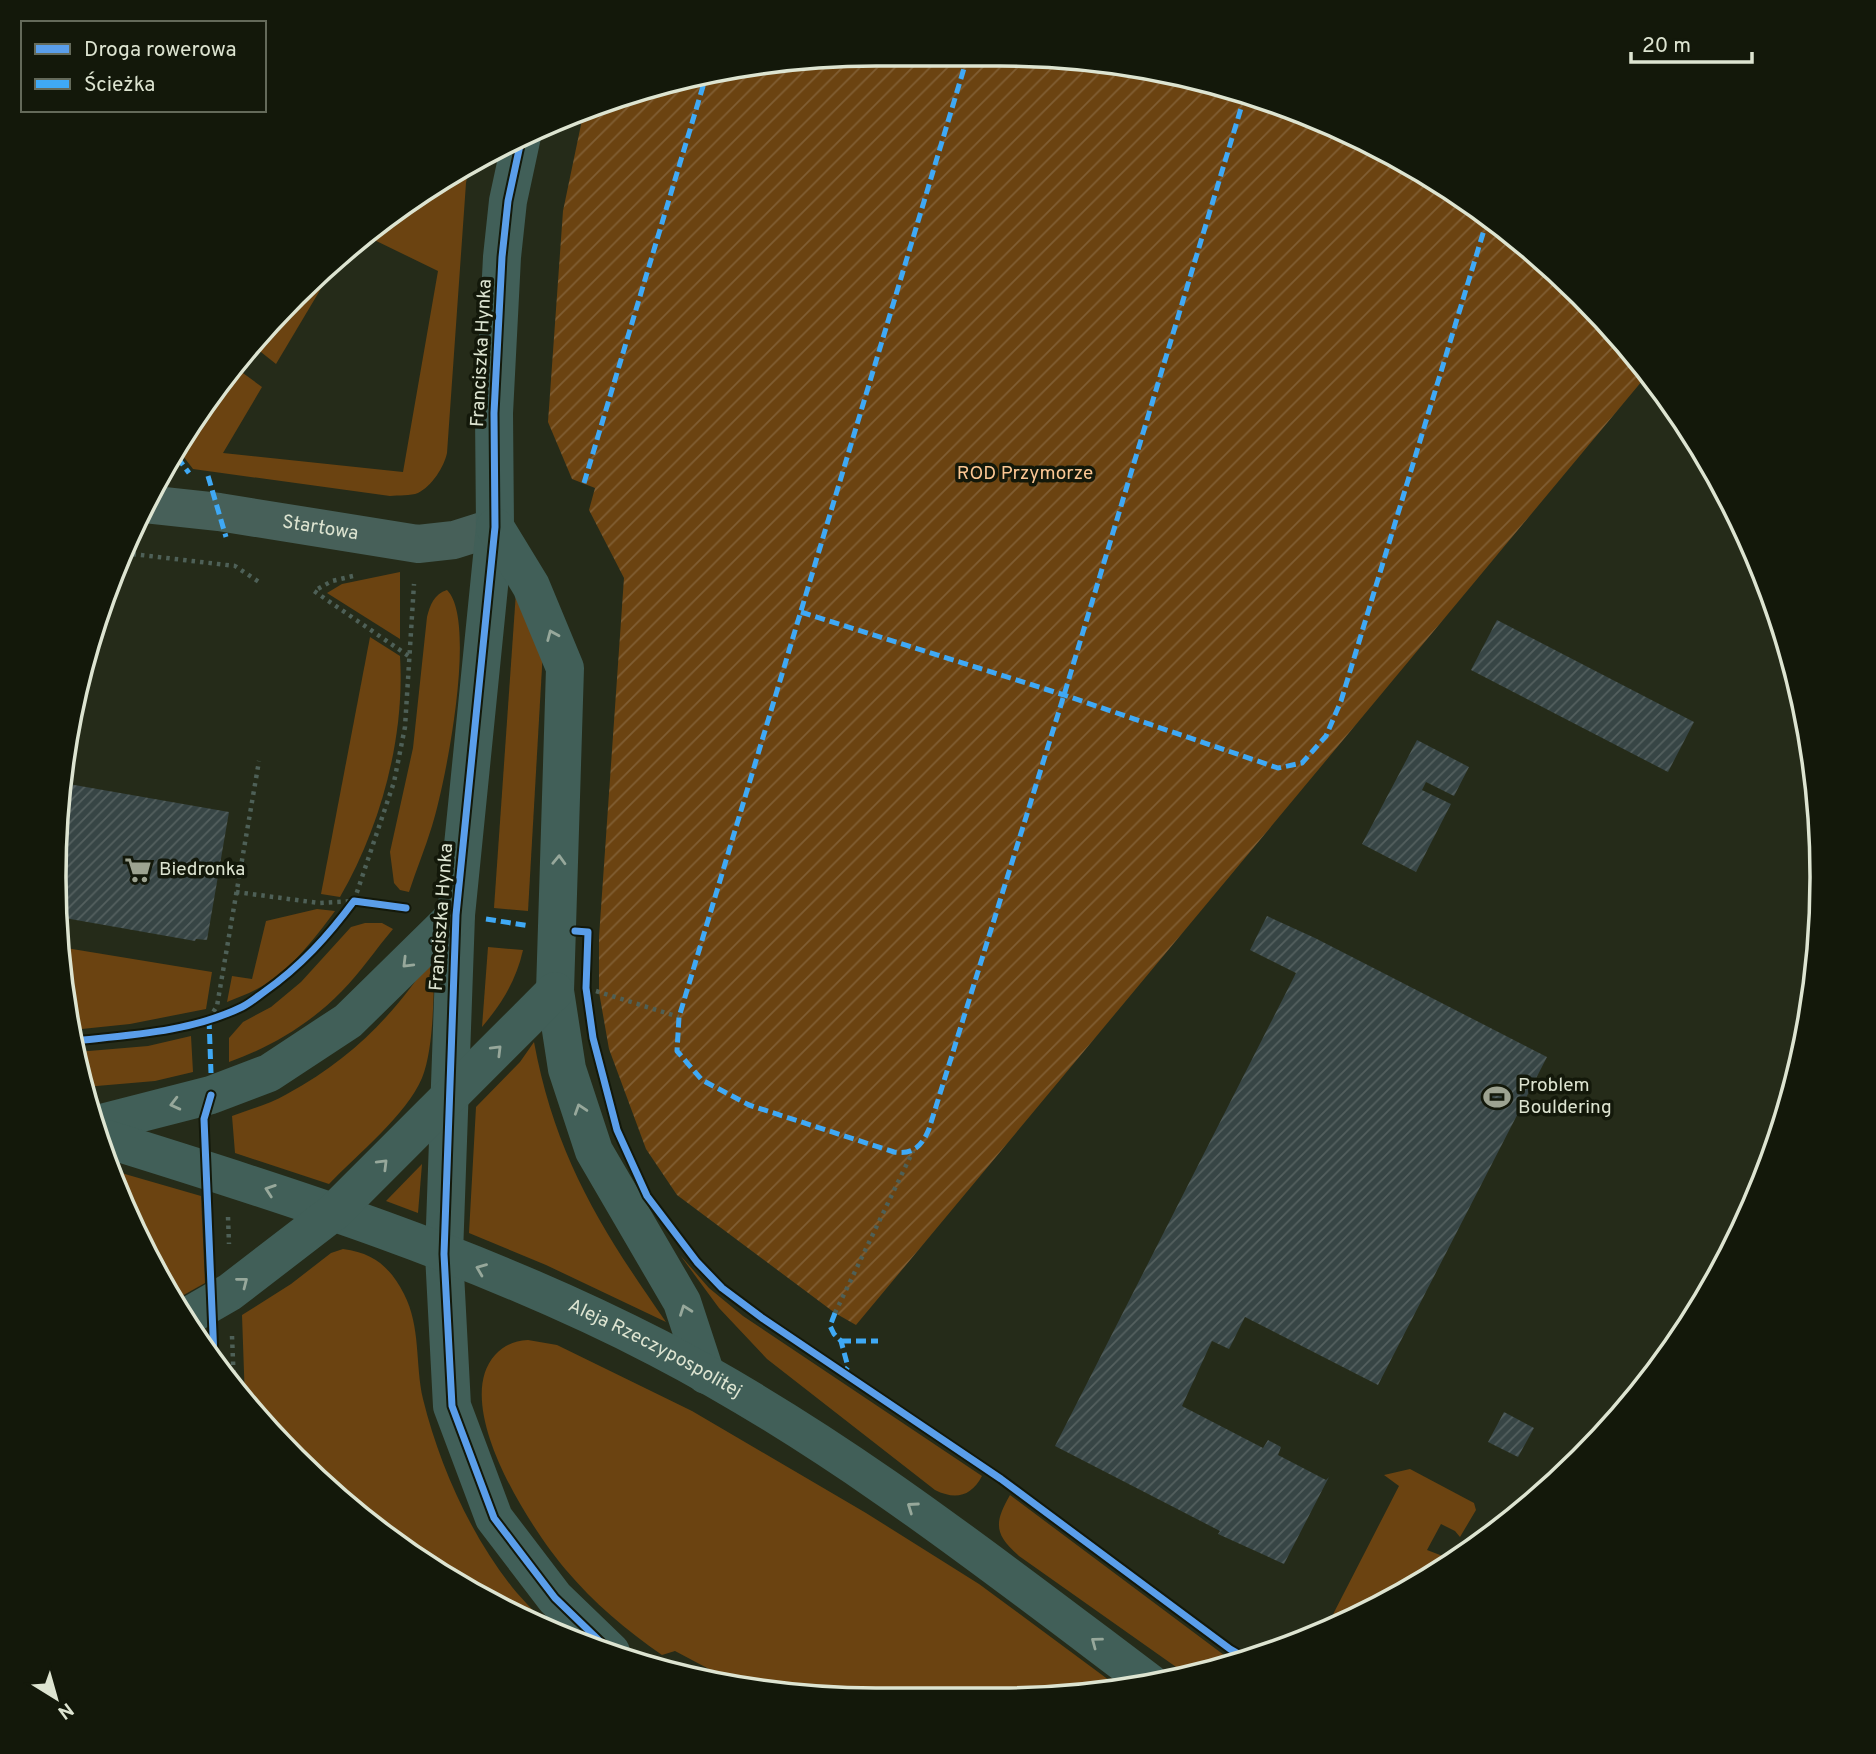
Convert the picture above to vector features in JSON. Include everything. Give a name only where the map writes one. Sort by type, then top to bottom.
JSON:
[{"type":"street","name":"Franciszka Hynka","points":[[519,150],[508,201],[502,257],[494,413],[495,527],[456,915],[444,1254],[452,1406],[494,1518],[555,1598],[595,1636]]},
{"type":"street","name":"Startowa","points":[[157,505],[219,512],[418,544],[454,540],[495,527]]},
{"type":"street","points":[[495,527],[531,586],[565,668],[555,991],[567,1069],[594,1151],[682,1302],[706,1375]]},
{"type":"street","name":"Franciszka Hynka","points":[[105,1122],[211,1095],[269,1073],[348,1021],[456,915]]},
{"type":"street","points":[[194,1313],[230,1292],[334,1212],[555,991]]},
{"type":"street","name":"Aleja Rzeczypospolitej","points":[[111,1140],[226,1175],[444,1254],[586,1314],[706,1375],[836,1454],[965,1544],[1140,1675]]},
{"type":"path","points":[[134,554],[235,566],[262,584]]},
{"type":"path","points":[[236,892],[319,903],[354,901],[394,782],[405,727],[414,578]]},
{"type":"path","points":[[314,591],[411,657]]},
{"type":"path","points":[[209,1019],[217,1006],[259,761]]},
{"type":"path","points":[[592,990],[679,1017]]},
{"type":"path","points":[[835,1313],[913,1151]]},
{"type":"path","points":[[228,1213],[229,1254]]},
{"type":"path","points":[[232,1331],[233,1369]]},
{"type":"green space","name":"ROD Przymorze","points":[[999,66],[1105,73],[1209,94],[1260,110],[1309,128],[1404,175],[1492,234],[1533,268],[1572,304],[1641,382],[856,1325],[835,1313],[677,1195],[646,1149],[609,1049],[599,992],[599,937],[624,578],[589,510],[595,488],[572,479],[548,422],[563,211],[581,123],[667,94],[771,73],[824,68]]},
{"type":"green space","points":[[467,178],[447,453],[433,481],[423,490],[408,495],[390,496],[193,469],[184,457],[243,373],[262,387],[223,453],[403,472],[438,271],[376,241],[427,203]]},
{"type":"green space","points":[[321,288],[276,364],[261,352]]},
{"type":"green space","points":[[400,572],[400,639],[327,593],[342,584]]},
{"type":"green space","points":[[447,590],[456,607],[460,634],[456,704],[438,805],[409,892],[400,890],[394,883],[390,852],[413,748],[427,617],[433,600]]},
{"type":"green space","points":[[516,592],[543,650],[528,911],[494,908]]},
{"type":"green space","points":[[370,637],[400,656],[398,718],[394,749],[378,811],[355,870],[340,897],[321,894]]},
{"type":"green space","points":[[317,909],[335,911],[300,954],[268,982],[227,1002],[232,976],[252,979],[266,921]]},
{"type":"green space","points":[[365,923],[382,923],[393,929],[342,991],[317,1014],[289,1033],[229,1062],[229,1038],[243,1022],[271,1007],[301,982],[351,927]]},
{"type":"green space","points":[[488,947],[523,950],[507,991],[482,1027]]},
{"type":"green space","points":[[70,949],[212,972],[206,1009],[130,1024],[81,1029]]},
{"type":"green space","points":[[435,953],[431,1034],[426,1065],[415,1092],[380,1134],[329,1184],[235,1153],[232,1116],[287,1094],[352,1050],[388,1015]]},
{"type":"green space","points":[[191,1036],[193,1072],[155,1081],[94,1086],[86,1051],[148,1046]]},
{"type":"green space","points":[[534,1042],[554,1121],[584,1190],[601,1223],[666,1322],[546,1265],[469,1233],[476,1107],[520,1062]]},
{"type":"green space","points":[[422,1164],[418,1213],[386,1201]]},
{"type":"green space","points":[[123,1173],[201,1196],[205,1283],[183,1295],[150,1235]]},
{"type":"green space","points":[[343,1249],[372,1258],[387,1269],[404,1294],[413,1319],[423,1399],[447,1473],[483,1544],[517,1593],[534,1611],[472,1579],[384,1520],[304,1450],[244,1382],[242,1315],[291,1284],[331,1253]]},
{"type":"green space","points":[[680,1255],[709,1288],[743,1316],[982,1476],[978,1483],[968,1492],[956,1496],[935,1490],[767,1359],[719,1308]]},
{"type":"green space","points":[[518,1341],[557,1345],[692,1411],[866,1513],[979,1584],[1109,1680],[999,1688],[824,1686],[771,1681],[711,1670],[675,1651],[662,1655],[611,1616],[566,1570],[534,1526],[500,1466],[488,1434],[482,1404],[484,1377],[495,1355]]},
{"type":"green space","points":[[1410,1469],[1474,1503],[1476,1510],[1460,1537],[1455,1531],[1441,1524],[1427,1550],[1442,1556],[1404,1579],[1333,1615],[1399,1486],[1384,1475]]},
{"type":"green space","points":[[1010,1495],[1224,1655],[1177,1667],[1019,1556],[1001,1534],[1001,1513]]},
{"type":"building","points":[[1497,620],[1694,722],[1668,772],[1471,670]]},
{"type":"building","points":[[1417,740],[1469,767],[1454,796],[1426,782],[1422,790],[1451,804],[1416,872],[1362,844]]},
{"type":"building","name":"Biedronka","points":[[72,785],[229,812],[207,940],[195,941],[68,919],[66,877]]},
{"type":"building","points":[[1267,916],[1547,1057],[1378,1385],[1245,1317],[1229,1349],[1212,1341],[1182,1406],[1263,1448],[1268,1440],[1281,1447],[1278,1455],[1326,1480],[1329,1477],[1284,1564],[1218,1534],[1220,1531],[1055,1446],[1296,973],[1250,950]]},
{"type":"building","points":[[1504,1412],[1534,1428],[1518,1457],[1488,1442]]},
{"type":"marked path","points":[[965,66],[679,1017],[677,1051],[702,1080],[749,1105],[901,1153],[916,1148],[929,1129],[1064,695],[1242,104]]},
{"type":"marked path","points":[[584,483],[703,86]]},
{"type":"marked path","points":[[801,612],[1064,695],[1278,768],[1302,763],[1326,736],[1341,701],[1484,229]]},
{"type":"marked path","points":[[181,462],[189,473]]},
{"type":"marked path","points":[[208,476],[226,537]]},
{"type":"marked path","points":[[486,919],[530,926]]},
{"type":"marked path","points":[[209,1019],[211,1073]]},
{"type":"marked path","points":[[835,1313],[830,1326],[841,1341],[848,1367],[843,1373]]},
{"type":"marked path","points":[[841,1341],[878,1341]]},
{"type":"cycle path","points":[[519,150],[508,201],[502,257],[494,413],[495,527],[456,915],[444,1254],[452,1406],[494,1518],[555,1598],[595,1636]]},
{"type":"cycle path","points":[[83,1040],[181,1027],[242,1007],[302,961],[354,901],[406,908]]},
{"type":"cycle path","points":[[575,931],[588,932],[586,988],[593,1038],[617,1130],[647,1196],[697,1262],[722,1288],[762,1318],[1001,1479],[1235,1652]]},
{"type":"cycle path","points":[[211,1095],[204,1119],[213,1341]]},
{"type":"place","name":"Biedronka","points":[[138,870]]},
{"type":"place","name":"Problem Bouldering","points":[[1497,1097]]}]
